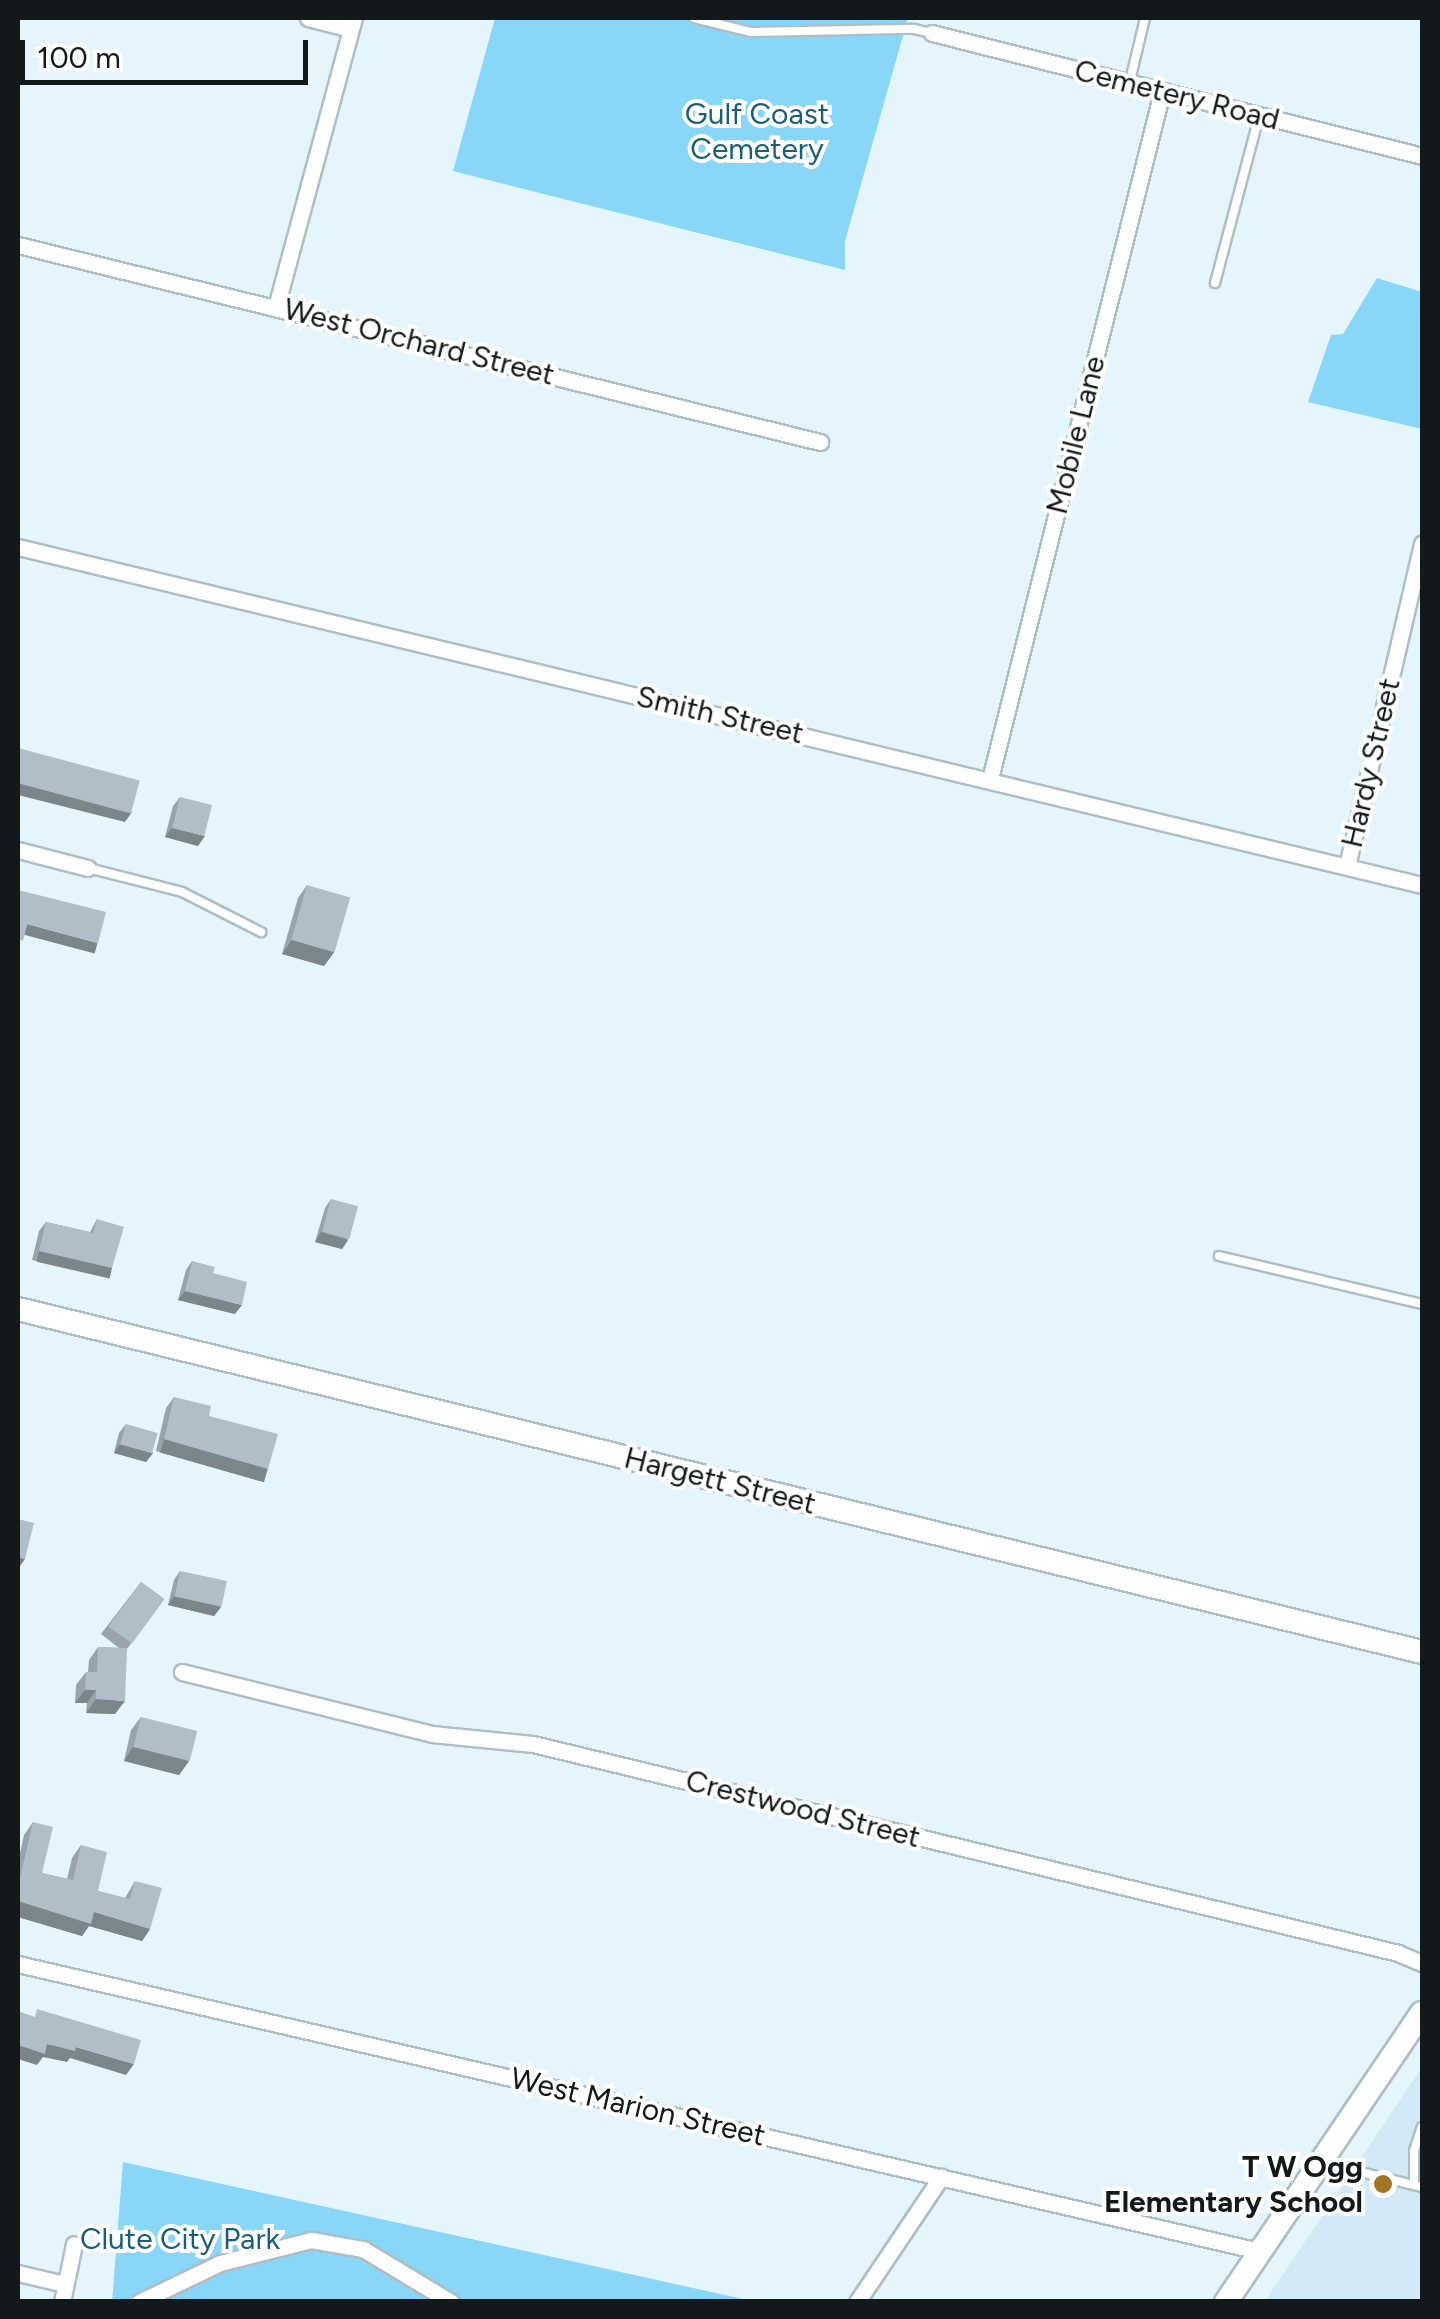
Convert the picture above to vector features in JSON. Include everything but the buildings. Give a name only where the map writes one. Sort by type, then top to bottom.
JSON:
[{"type":"street","points":[[276,306],[352,23],[308,18]]},
{"type":"street","name":"Cemetery Road","points":[[932,34],[1422,156]]},
{"type":"street","name":"Mobile Lane","points":[[990,779],[1162,92]]},
{"type":"street","name":"West Orchard Street","points":[[18,245],[820,442]]},
{"type":"street","name":"Hardy Street","points":[[1347,866],[1422,544]]},
{"type":"street","name":"Smith Street","points":[[18,547],[1422,885]]},
{"type":"street","points":[[18,850],[88,868]]},
{"type":"street","name":"Hargett Street","points":[[18,1309],[1422,1652]]},
{"type":"street","name":"Crestwood Street","points":[[182,1672],[432,1734],[494,1738],[552,1749],[1398,1952],[1422,1963]]},
{"type":"street","name":"West Marion Street","points":[[18,1964],[1258,2250]]},
{"type":"street","points":[[1226,2302],[1422,2012]]},
{"type":"street","points":[[857,2302],[941,2178]]},
{"type":"street","points":[[139,2302],[220,2263],[311,2240],[363,2249],[452,2302]]},
{"type":"street","points":[[62,2302],[74,2244]]},
{"type":"street","points":[[18,2273],[66,2284]]},
{"type":"lane","points":[[694,18],[751,32],[914,29],[932,34]]},
{"type":"lane","points":[[1130,84],[1146,18]]},
{"type":"lane","points":[[1215,282],[1260,116]]},
{"type":"lane","points":[[88,868],[182,892],[261,932]]},
{"type":"lane","points":[[1219,1256],[1422,1304]]},
{"type":"lane","points":[[1320,2162],[1418,2186],[1414,2151],[1422,2127]]},
{"type":"shaded area","name":"T W Ogg Elementary School","points":[[1422,2067],[1422,2301],[1265,2301]]},
{"type":"green space","name":"Gulf Coast Cemetery","points":[[495,18],[908,18],[845,241],[845,270],[453,171]]},
{"type":"green space","points":[[1377,278],[1422,292],[1422,429],[1308,402],[1331,335],[1343,334]]},
{"type":"green space","name":"Clute City Park","points":[[123,2162],[684,2286],[752,2301],[112,2302]]},
{"type":"place","name":"T W Ogg Elementary School","points":[[1383,2184]]}]
